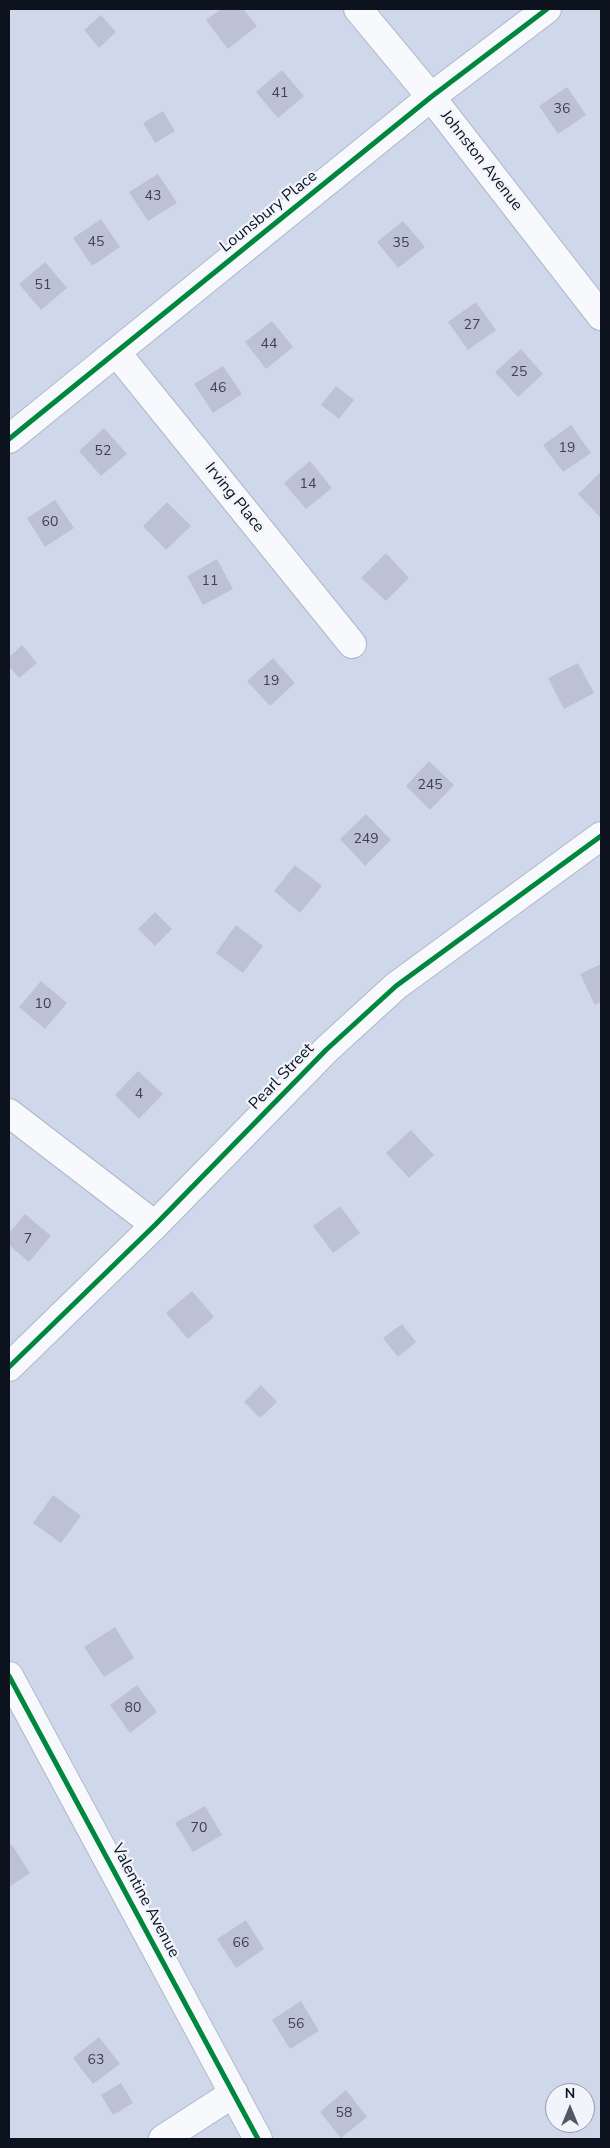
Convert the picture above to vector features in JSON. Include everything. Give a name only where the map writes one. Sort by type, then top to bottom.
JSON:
[{"type":"street","name":"Johnston Avenue","points":[[358,9],[431,97],[601,316]]},
{"type":"street","name":"Lounsbury Place","points":[[9,439],[431,97],[548,9]]},
{"type":"street","name":"Irving Place","points":[[116,352],[352,644]]},
{"type":"street","name":"Pearl Street","points":[[9,1367],[155,1226],[326,1050],[396,986],[601,836]]},
{"type":"street","points":[[9,1113],[155,1226]]},
{"type":"street","name":"Valentine Avenue","points":[[9,1676],[258,2139]]},
{"type":"street","points":[[163,2139],[234,2093]]},
{"type":"building","points":[[221,9],[243,9],[257,26],[228,49],[206,20]]},
{"type":"building","points":[[101,15],[116,32],[99,48],[84,30]]},
{"type":"building","points":[[282,70],[304,96],[278,118],[256,92]]},
{"type":"building","points":[[567,87],[586,115],[558,134],[539,106]]},
{"type":"building","points":[[163,111],[175,131],[155,143],[143,123]]},
{"type":"building","points":[[158,174],[177,203],[148,221],[129,192]]},
{"type":"building","points":[[101,219],[120,247],[92,266],[73,238]]},
{"type":"building","points":[[403,221],[425,247],[398,268],[377,242]]},
{"type":"building","points":[[45,262],[67,288],[41,310],[19,284]]},
{"type":"building","points":[[476,302],[496,330],[468,350],[448,322]]},
{"type":"building","points":[[272,321],[293,347],[266,369],[245,342]]},
{"type":"building","points":[[521,349],[543,374],[518,397],[495,372]]},
{"type":"building","points":[[223,366],[242,394],[213,413],[194,384]]},
{"type":"building","points":[[336,386],[354,400],[339,419],[321,405]]},
{"type":"building","points":[[571,425],[591,453],[563,472],[543,445]]},
{"type":"building","points":[[104,428],[127,454],[101,476],[79,451]]},
{"type":"building","points":[[310,461],[332,488],[306,509],[284,483]]},
{"type":"building","points":[[601,472],[601,518],[578,494]]},
{"type":"building","points":[[55,500],[74,528],[45,547],[27,518]]},
{"type":"building","points":[[167,502],[191,526],[166,550],[143,526]]},
{"type":"building","points":[[386,553],[409,578],[386,601],[361,578]]},
{"type":"building","points":[[217,559],[233,589],[203,605],[187,576]]},
{"type":"building","points":[[22,645],[37,663],[19,678],[9,666],[9,657]]},
{"type":"building","points":[[273,658],[295,683],[270,706],[247,681]]},
{"type":"building","points":[[578,663],[594,693],[564,709],[548,678]]},
{"type":"building","points":[[429,761],[454,785],[430,810],[406,786]]},
{"type":"building","points":[[366,814],[391,840],[365,866],[340,839]]},
{"type":"building","points":[[295,865],[322,886],[300,913],[274,891]]},
{"type":"building","points":[[155,912],[172,929],[155,946],[138,929]]},
{"type":"building","points":[[236,925],[263,946],[243,973],[216,953]]},
{"type":"building","points":[[601,964],[601,1002],[595,1005],[580,974]]},
{"type":"building","points":[[41,981],[67,1003],[45,1029],[19,1007]]},
{"type":"building","points":[[138,1071],[163,1094],[139,1119],[115,1095]]},
{"type":"building","points":[[411,1130],[434,1155],[409,1178],[386,1153]]},
{"type":"building","points":[[340,1206],[360,1233],[333,1253],[313,1226]]},
{"type":"building","points":[[25,1214],[51,1236],[29,1262],[9,1245],[9,1233]]},
{"type":"building","points":[[192,1291],[214,1317],[188,1339],[166,1313]]},
{"type":"building","points":[[402,1324],[416,1342],[398,1357],[383,1338]]},
{"type":"building","points":[[261,1385],[277,1402],[260,1418],[244,1402]]},
{"type":"building","points":[[53,1495],[81,1516],[61,1543],[33,1523]]},
{"type":"building","points":[[115,1627],[134,1658],[104,1677],[84,1647]]},
{"type":"building","points":[[137,1685],[157,1712],[130,1733],[110,1705]]},
{"type":"building","points":[[205,1806],[222,1835],[193,1852],[175,1823]]},
{"type":"building","points":[[12,1845],[30,1873],[9,1887],[9,1846]]},
{"type":"building","points":[[246,1920],[264,1949],[236,1968],[217,1939]]},
{"type":"building","points":[[301,2001],[319,2031],[290,2049],[272,2020]]},
{"type":"building","points":[[99,2037],[120,2064],[93,2084],[73,2058]]},
{"type":"building","points":[[121,2083],[133,2103],[113,2115],[101,2095]]},
{"type":"building","points":[[346,2090],[367,2117],[341,2138],[320,2112]]},
{"type":"cycle path","points":[[9,439],[431,97],[547,9]]},
{"type":"cycle path","points":[[9,1367],[155,1225],[326,1050],[396,986],[601,836]]},
{"type":"cycle path","points":[[9,1676],[258,2139]]}]
